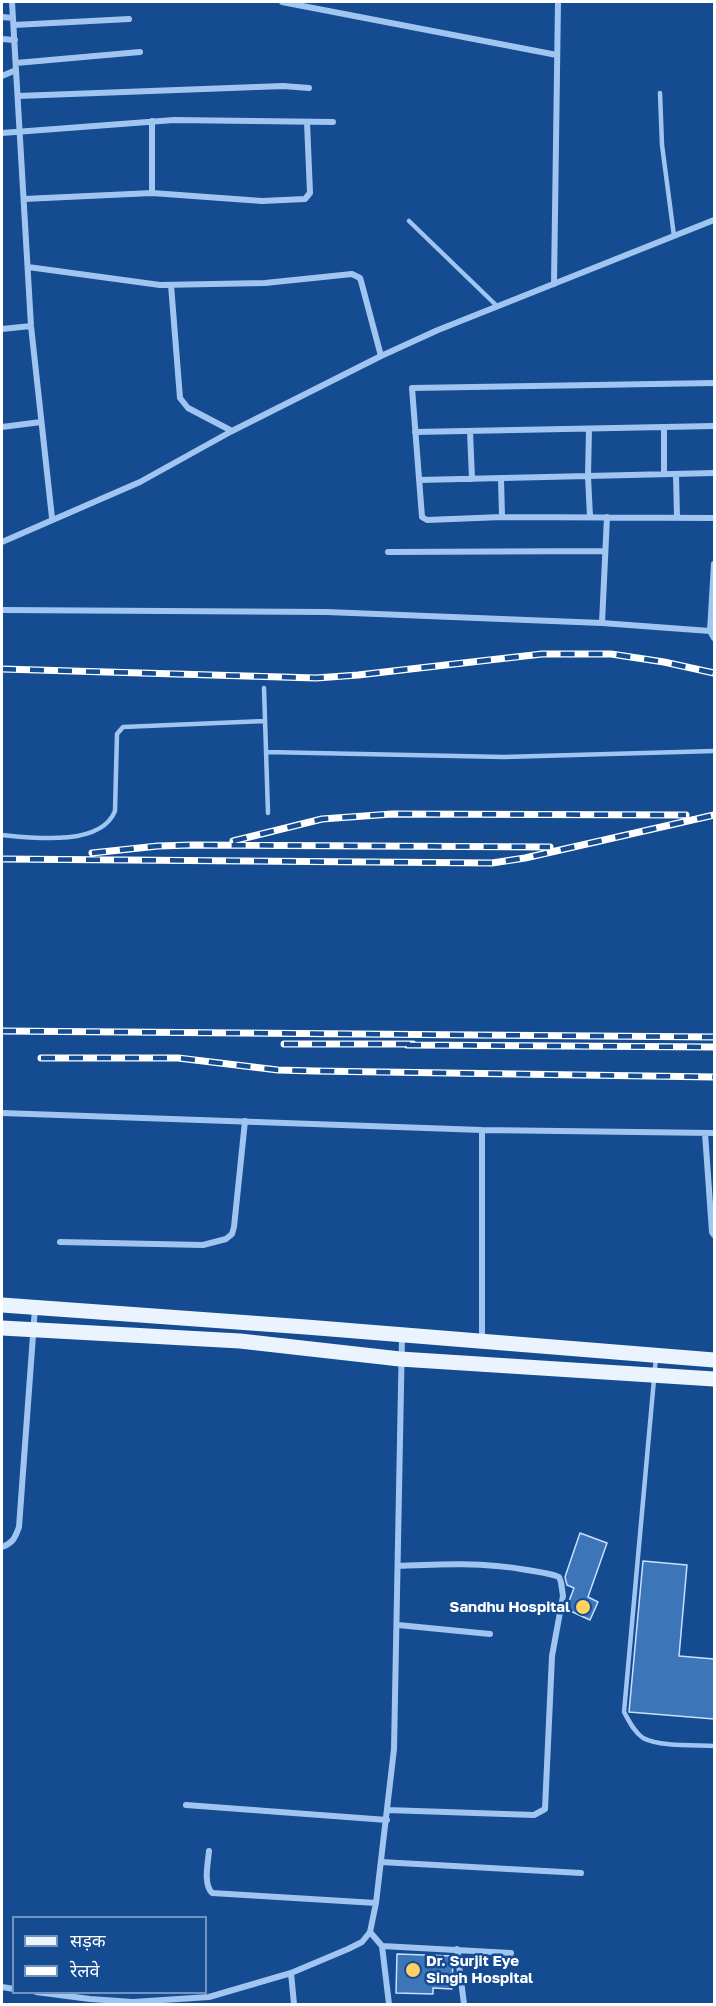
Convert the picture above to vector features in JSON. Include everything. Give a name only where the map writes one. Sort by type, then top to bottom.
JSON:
[{"type":"main road","points":[[2,1305],[402,1334],[714,1360]]},
{"type":"main road","points":[[2,1328],[240,1341],[400,1359],[714,1379]]},
{"type":"street","points":[[12,2],[32,326],[52,518]]},
{"type":"street","points":[[282,2],[557,55]]},
{"type":"street","points":[[554,284],[558,2]]},
{"type":"street","points":[[2,17],[14,22],[129,19]]},
{"type":"street","points":[[2,39],[15,40]]},
{"type":"street","points":[[2,76],[16,66],[140,52]]},
{"type":"street","points":[[18,96],[283,86],[309,88]]},
{"type":"street","points":[[2,133],[174,120],[333,122]]},
{"type":"street","points":[[152,121],[152,193]]},
{"type":"street","points":[[24,199],[152,193],[262,201],[307,198],[310,193],[308,122]]},
{"type":"street","points":[[2,542],[52,518],[140,482],[231,431],[438,330],[714,220]]},
{"type":"street","points":[[28,267],[171,285],[265,283],[352,274],[360,278],[381,356]]},
{"type":"street","points":[[171,285],[180,398],[188,408],[231,431]]},
{"type":"street","points":[[2,329],[32,326]]},
{"type":"street","points":[[714,383],[412,388],[422,517],[427,520],[502,517],[714,518]]},
{"type":"street","points":[[2,427],[41,422]]},
{"type":"street","points":[[415,432],[714,426]]},
{"type":"street","points":[[664,427],[664,474]]},
{"type":"street","points":[[589,429],[590,517]]},
{"type":"street","points":[[470,431],[472,478]]},
{"type":"street","points":[[419,480],[714,473]]},
{"type":"street","points":[[676,474],[677,518]]},
{"type":"street","points":[[501,478],[502,517]]},
{"type":"street","points":[[602,623],[607,517]]},
{"type":"street","points":[[388,552],[605,550]]},
{"type":"street","points":[[714,564],[710,631],[714,638]]},
{"type":"street","points":[[2,610],[327,612],[602,623],[710,631]]},
{"type":"street","points":[[2,1113],[482,1130],[714,1133]]},
{"type":"street","points":[[60,1242],[203,1245],[226,1239],[232,1234],[234,1227],[244,1121]]},
{"type":"street","points":[[482,1130],[482,1341]]},
{"type":"street","points":[[705,1133],[714,1235]]},
{"type":"street","points":[[2,1547],[15,1539],[19,1527],[35,1308]]},
{"type":"street","points":[[51,1994],[133,2003],[209,2001],[291,1973],[348,1949],[362,1942],[370,1932],[387,1820],[394,1749],[402,1334]]},
{"type":"street","points":[[387,1810],[534,1815],[545,1809],[552,1656],[563,1596],[559,1577],[547,1573],[475,1563],[398,1566]]},
{"type":"street","points":[[398,1625],[490,1634]]},
{"type":"street","points":[[186,1805],[387,1820]]},
{"type":"street","points":[[209,1851],[207,1888],[212,1893],[376,1902]]},
{"type":"street","points":[[381,1862],[581,1873]]},
{"type":"street","points":[[370,1932],[381,1946],[389,2004]]},
{"type":"street","points":[[381,1946],[457,1948],[511,1953]]},
{"type":"street","points":[[457,1948],[464,2004]]},
{"type":"street","points":[[291,1973],[294,2004]]},
{"type":"lane","points":[[660,93],[662,145],[674,236]]},
{"type":"lane","points":[[409,221],[497,306]]},
{"type":"lane","points":[[264,688],[268,813]]},
{"type":"lane","points":[[2,835],[60,838],[105,826],[112,819],[115,811],[117,734],[123,727],[265,721]]},
{"type":"lane","points":[[266,752],[504,757],[714,751]]},
{"type":"lane","points":[[656,1355],[624,1712],[632,1727],[643,1738],[657,1743],[714,1746]]},
{"type":"building","points":[[580,1533],[607,1543],[588,1597],[598,1602],[590,1620],[566,1609],[574,1588],[567,1585],[565,1577]]},
{"type":"building","points":[[643,1561],[687,1565],[679,1656],[714,1659],[714,1719],[629,1712]]},
{"type":"building","points":[[397,1954],[453,1956],[452,1989],[433,1988],[433,1994],[396,1993]]},
{"type":"railway","points":[[2,669],[316,678],[542,654],[611,654],[714,673]]},
{"type":"railway","points":[[233,841],[322,819],[392,814],[686,815]]},
{"type":"railway","points":[[2,859],[492,863],[525,858],[714,815]]},
{"type":"railway","points":[[92,853],[193,845],[550,847]]},
{"type":"railway","points":[[2,1031],[714,1037]]},
{"type":"railway","points":[[284,1044],[413,1044]]},
{"type":"railway","points":[[407,1045],[714,1047]]},
{"type":"railway","points":[[41,1058],[178,1058],[278,1070],[714,1077]]},
{"type":"place","name":"Sandhu Hospital","points":[[583,1607]]},
{"type":"place","name":"Dr. Surjit Eye Singh Hospital","points":[[413,1970]]}]
